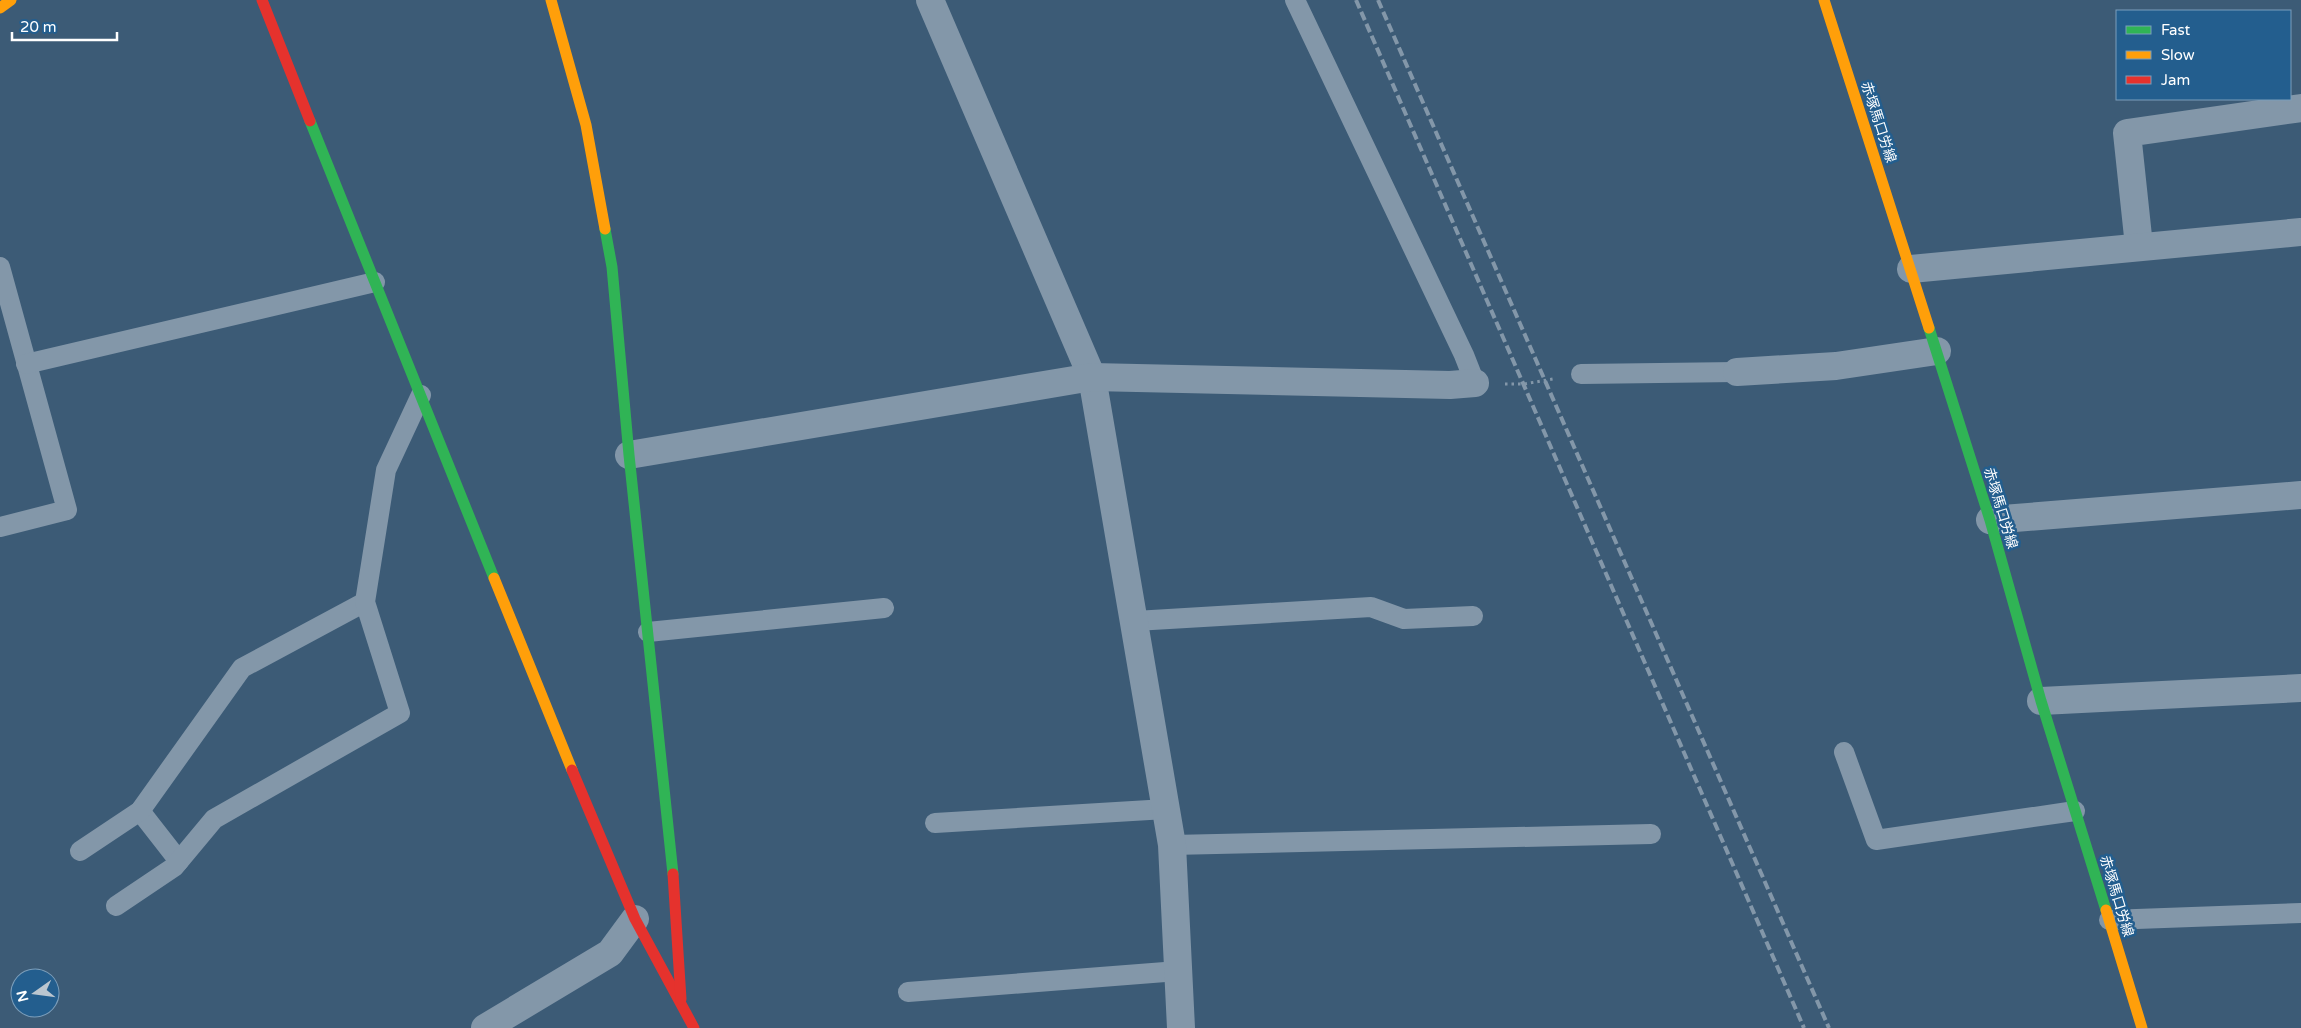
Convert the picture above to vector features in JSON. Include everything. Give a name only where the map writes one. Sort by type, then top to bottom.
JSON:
[{"type":"street","points":[[0,8],[11,0]]},
{"type":"street","points":[[262,0],[542,697],[635,918],[681,1008],[694,1028]]},
{"type":"street","points":[[551,0],[586,125],[610,258],[675,889],[681,1008],[680,1028]]},
{"type":"street","points":[[930,0],[1092,377],[1172,845],[1181,1028]]},
{"type":"street","name":"赤塚馬口労線","points":[[1824,0],[1990,520],[2041,700],[2142,1028]]},
{"type":"street","points":[[2139,246],[2127,133],[2301,108]]},
{"type":"street","points":[[1911,269],[2301,232]]},
{"type":"street","points":[[1738,372],[1836,366],[1936,351]]},
{"type":"street","points":[[629,455],[1092,377],[1450,385],[1474,383]]},
{"type":"street","points":[[1990,520],[2301,495]]},
{"type":"street","points":[[2041,700],[2301,688]]},
{"type":"street","points":[[485,1028],[610,953],[635,918]]},
{"type":"lane","points":[[1295,0],[1464,355],[1474,383]]},
{"type":"lane","points":[[0,267],[66,510],[0,527]]},
{"type":"lane","points":[[26,364],[376,282]]},
{"type":"lane","points":[[1581,374],[1738,372]]},
{"type":"lane","points":[[116,906],[174,867],[214,819],[400,714],[365,602],[386,470],[421,394]]},
{"type":"lane","points":[[80,851],[140,811],[242,668],[365,602]]},
{"type":"lane","points":[[648,632],[884,608]]},
{"type":"lane","points":[[1135,620],[1371,608],[1404,619],[1473,616]]},
{"type":"lane","points":[[1844,752],[1876,840],[2075,811]]},
{"type":"lane","points":[[935,823],[1166,809]]},
{"type":"lane","points":[[140,811],[179,861]]},
{"type":"lane","points":[[1172,845],[1651,834]]},
{"type":"lane","points":[[2109,920],[2301,913]]},
{"type":"lane","points":[[908,992],[1178,971]]},
{"type":"path","points":[[1474,383],[1524,384],[1581,374]]},
{"type":"railway","points":[[1356,0],[1804,1028]]},
{"type":"railway","points":[[1378,0],[1829,1028]]},
{"type":"traffic: fast","points":[[310,121],[494,578]]},
{"type":"traffic: fast","points":[[605,229],[612,267],[629,455],[673,874]]},
{"type":"traffic: fast","points":[[1929,328],[1990,520],[2041,701],[2106,910]]},
{"type":"traffic: slow","points":[[0,8],[11,0]]},
{"type":"traffic: slow","points":[[551,0],[586,125],[605,229]]},
{"type":"traffic: slow","points":[[1824,0],[1929,328]]},
{"type":"traffic: slow","points":[[494,578],[572,770]]},
{"type":"traffic: slow","points":[[2106,910],[2142,1028]]},
{"type":"traffic: jam","points":[[262,0],[310,121]]},
{"type":"traffic: jam","points":[[572,770],[635,919],[694,1028]]},
{"type":"traffic: jam","points":[[673,874],[681,999]]}]
